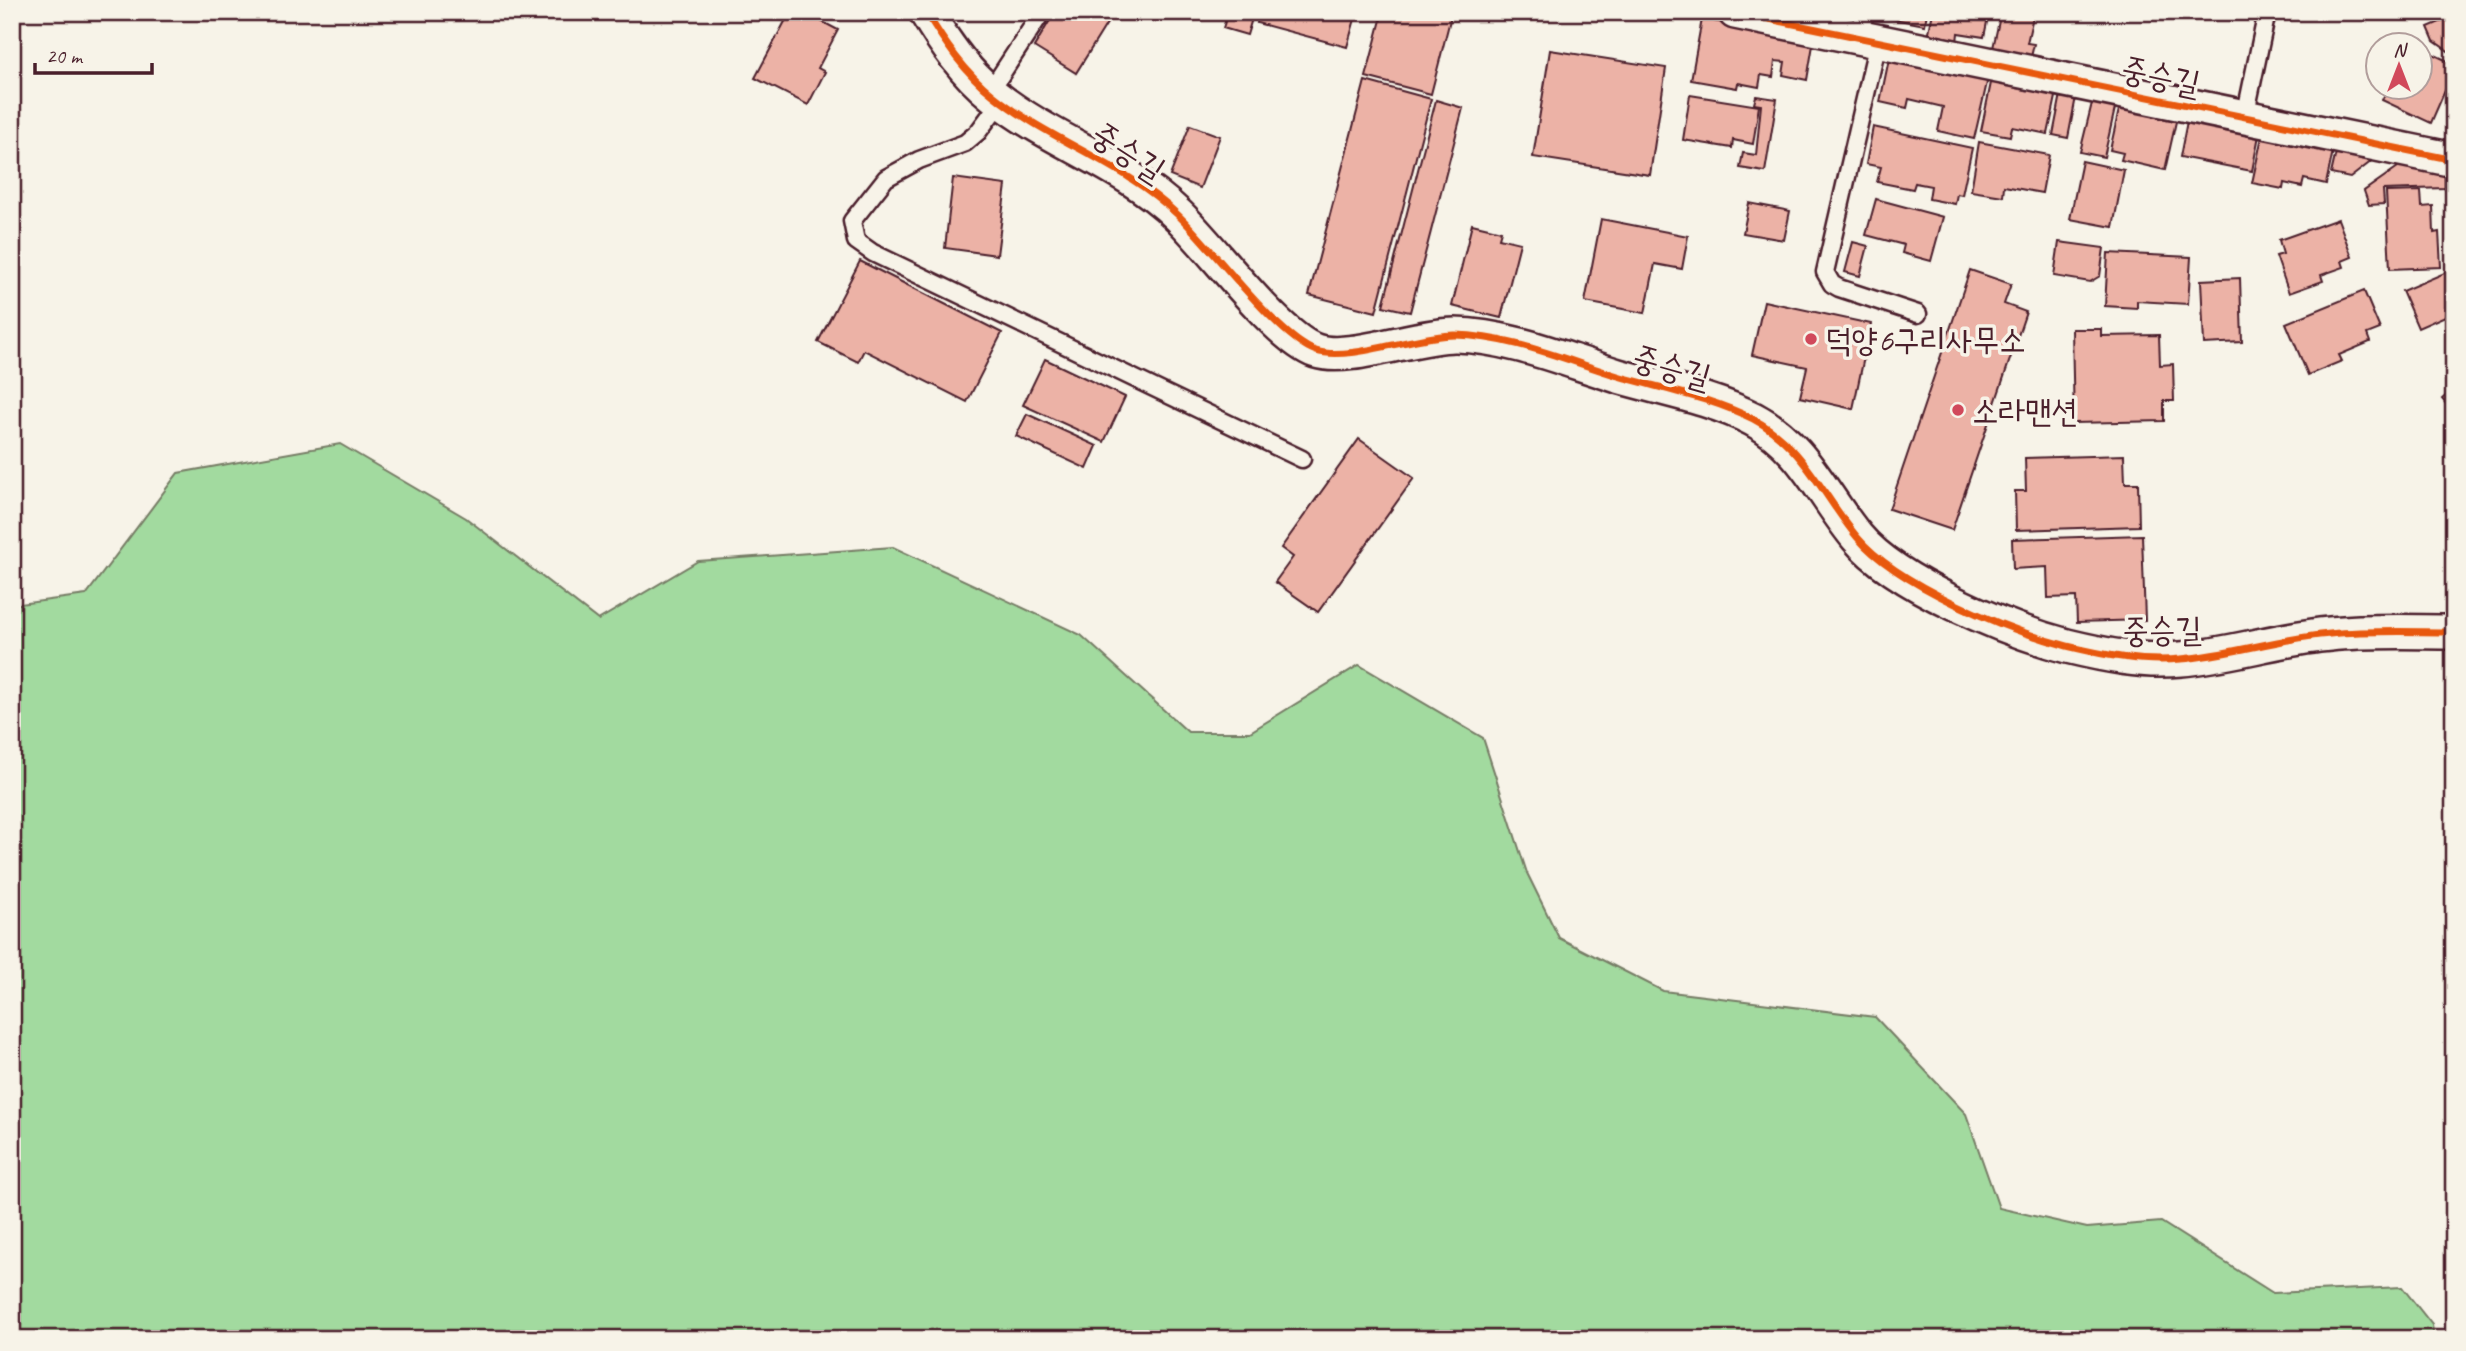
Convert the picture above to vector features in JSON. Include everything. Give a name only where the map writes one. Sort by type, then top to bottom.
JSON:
[{"type":"street","name":"중승길","points":[[926,12],[955,55],[995,97],[1092,153],[1153,193],[1179,216],[1301,345],[1319,353],[1338,355],[1426,337],[1474,336],[1732,410],[1776,433],[1790,446],[1813,473],[1856,536],[1889,568],[1911,582],[2026,633],[2117,657],[2182,659],[2326,634],[2454,632]]},
{"type":"street","name":"중승길","points":[[1735,12],[1867,30],[2245,117],[2454,160]]},
{"type":"lane","points":[[1042,12],[978,132],[965,143],[909,164],[886,178],[852,221],[856,241],[873,253],[1301,459]]},
{"type":"lane","points":[[2245,117],[2267,12]]},
{"type":"lane","points":[[1867,30],[1825,272],[1832,284],[1839,288],[1918,314]]},
{"type":"green space","points":[[340,444],[466,518],[598,620],[698,561],[893,547],[1081,635],[1188,732],[1250,732],[1359,665],[1483,738],[1527,873],[1559,938],[1663,991],[1875,1017],[1966,1114],[1999,1208],[2087,1228],[2161,1222],[2273,1293],[2402,1287],[2432,1325],[2434,1339],[12,1339],[12,605],[86,595],[178,473]]},
{"type":"building","points":[[790,12],[804,12],[838,30],[818,68],[825,72],[808,105],[755,78]]},
{"type":"building","points":[[1055,12],[1114,12],[1076,73],[1034,47]]},
{"type":"building","points":[[1228,12],[1254,12],[1247,35],[1223,28]]},
{"type":"building","points":[[1260,12],[1357,12],[1347,47],[1257,23]]},
{"type":"building","points":[[1383,12],[1452,12],[1431,94],[1366,77]]},
{"type":"building","points":[[1888,12],[1927,12],[1925,25],[1884,17]]},
{"type":"building","points":[[1933,12],[1989,12],[1984,37],[1958,33],[1957,42],[1928,37]]},
{"type":"building","points":[[2001,12],[2034,12],[2027,43],[2034,44],[2031,57],[1993,48]]},
{"type":"building","points":[[2454,16],[2454,55],[2434,41],[2434,32],[2430,32],[2428,27]]},
{"type":"building","points":[[1702,19],[1814,39],[1807,80],[1783,75],[1785,62],[1775,61],[1773,77],[1761,75],[1759,87],[1738,83],[1737,88],[1691,80]]},
{"type":"building","points":[[1550,50],[1666,68],[1650,175],[1533,157]]},
{"type":"building","points":[[2434,55],[2454,64],[2454,88],[2447,86],[2431,123],[2386,102],[2434,102]]},
{"type":"building","points":[[1889,59],[1965,76],[1966,69],[1989,74],[1974,139],[1938,131],[1943,107],[1909,99],[1907,108],[1880,102]]},
{"type":"building","points":[[1992,78],[2057,92],[2048,134],[2012,127],[2010,136],[1981,131]]},
{"type":"building","points":[[1365,81],[1431,99],[1376,312],[1309,295]]},
{"type":"building","points":[[2061,94],[2076,97],[2068,138],[2053,135]]},
{"type":"building","points":[[1690,95],[1759,106],[1753,144],[1733,140],[1732,148],[1683,140]]},
{"type":"building","points":[[1756,96],[1777,99],[1765,172],[1740,168],[1743,153],[1756,155],[1761,105],[1754,104]]},
{"type":"building","points":[[2093,99],[2116,104],[2104,157],[2080,152]]},
{"type":"building","points":[[1436,100],[1463,108],[1410,312],[1383,306]]},
{"type":"building","points":[[2120,105],[2177,117],[2165,170],[2121,160],[2123,153],[2110,150]]},
{"type":"building","points":[[2188,116],[2260,130],[2252,171],[2180,157]]},
{"type":"building","points":[[1190,125],[1220,136],[1200,188],[1170,176]]},
{"type":"building","points":[[1873,127],[1972,148],[1962,195],[1957,194],[1955,204],[1929,199],[1931,186],[1915,183],[1913,189],[1877,182],[1881,167],[1866,164]]},
{"type":"building","points":[[2263,132],[2334,146],[2326,184],[2304,179],[2302,187],[2284,183],[2283,189],[2252,183]]},
{"type":"building","points":[[1979,142],[2049,155],[2042,193],[2004,186],[2003,196],[1971,191]]},
{"type":"building","points":[[2337,148],[2377,157],[2350,178],[2331,174]]},
{"type":"building","points":[[2082,161],[2124,170],[2113,227],[2070,219]]},
{"type":"building","points":[[2405,162],[2445,173],[2445,188],[2383,190],[2384,204],[2369,205],[2364,191]]},
{"type":"building","points":[[953,178],[1006,185],[997,255],[945,248]]},
{"type":"building","points":[[2421,191],[2422,207],[2433,206],[2434,233],[2439,232],[2441,267],[2390,269],[2386,192]]},
{"type":"building","points":[[1876,199],[1943,217],[1931,261],[1902,253],[1904,245],[1866,235]]},
{"type":"building","points":[[1749,203],[1790,211],[1784,240],[1743,233]]},
{"type":"building","points":[[1601,219],[1688,236],[1682,269],[1655,264],[1645,313],[1585,302]]},
{"type":"building","points":[[2338,219],[2352,257],[2342,261],[2344,267],[2321,275],[2323,281],[2289,293],[2276,256],[2283,254],[2279,240]]},
{"type":"building","points":[[1472,224],[1501,231],[1499,238],[1520,243],[1501,318],[1452,306]]},
{"type":"building","points":[[1853,242],[1868,246],[1860,276],[1845,272]]},
{"type":"building","points":[[2059,242],[2104,248],[2100,276],[2090,282],[2054,276]]},
{"type":"building","points":[[2108,253],[2191,257],[2188,304],[2137,301],[2137,308],[2105,306]]},
{"type":"building","points":[[860,261],[1002,333],[967,402],[864,350],[858,362],[818,342]]},
{"type":"building","points":[[2454,269],[2454,316],[2452,313],[2418,328],[2402,291]]},
{"type":"building","name":"소라맨션","points":[[1970,270],[2011,284],[2004,304],[2026,312],[1952,530],[1889,509]]},
{"type":"building","points":[[2240,278],[2242,342],[2204,344],[2201,280]]},
{"type":"building","points":[[2364,291],[2380,329],[2367,334],[2370,342],[2339,355],[2342,361],[2308,375],[2286,323]]},
{"type":"building","name":"덕양6구리사무소","points":[[1764,301],[1871,324],[1853,409],[1800,397],[1807,367],[1752,355]]},
{"type":"building","points":[[2072,329],[2101,329],[2101,336],[2159,335],[2160,365],[2173,364],[2174,401],[2164,401],[2164,421],[2074,423]]},
{"type":"building","points":[[1045,359],[1125,397],[1104,442],[1023,405]]},
{"type":"building","points":[[2454,389],[2454,413],[2442,399]]},
{"type":"building","points":[[1027,414],[1097,446],[1087,469],[1016,436]]},
{"type":"building","points":[[1359,439],[1414,478],[1318,612],[1275,582],[1293,557],[1281,548]]},
{"type":"building","points":[[2124,455],[2125,483],[2138,483],[2139,526],[2016,530],[2015,491],[2026,491],[2025,458]]},
{"type":"building","points":[[2142,535],[2145,620],[2077,622],[2076,597],[2048,598],[2047,567],[2013,569],[2012,539]]},
{"type":"cycle path","points":[[926,12],[956,56],[973,77],[993,95],[1038,126],[1111,166],[1157,197],[1192,229],[1283,329],[1316,351],[1346,353],[1439,336],[1476,336],[1538,350],[1737,412],[1753,419],[1786,443],[1811,472],[1857,537],[1898,572],[1954,604],[2014,629],[2067,646],[2124,657],[2167,660],[2200,657],[2330,634],[2454,632]]},
{"type":"cycle path","points":[[1735,12],[2454,160]]},
{"type":"place","name":"덕양6구리사무소","points":[[1811,339]]},
{"type":"place","name":"소라맨션","points":[[1958,410]]}]
